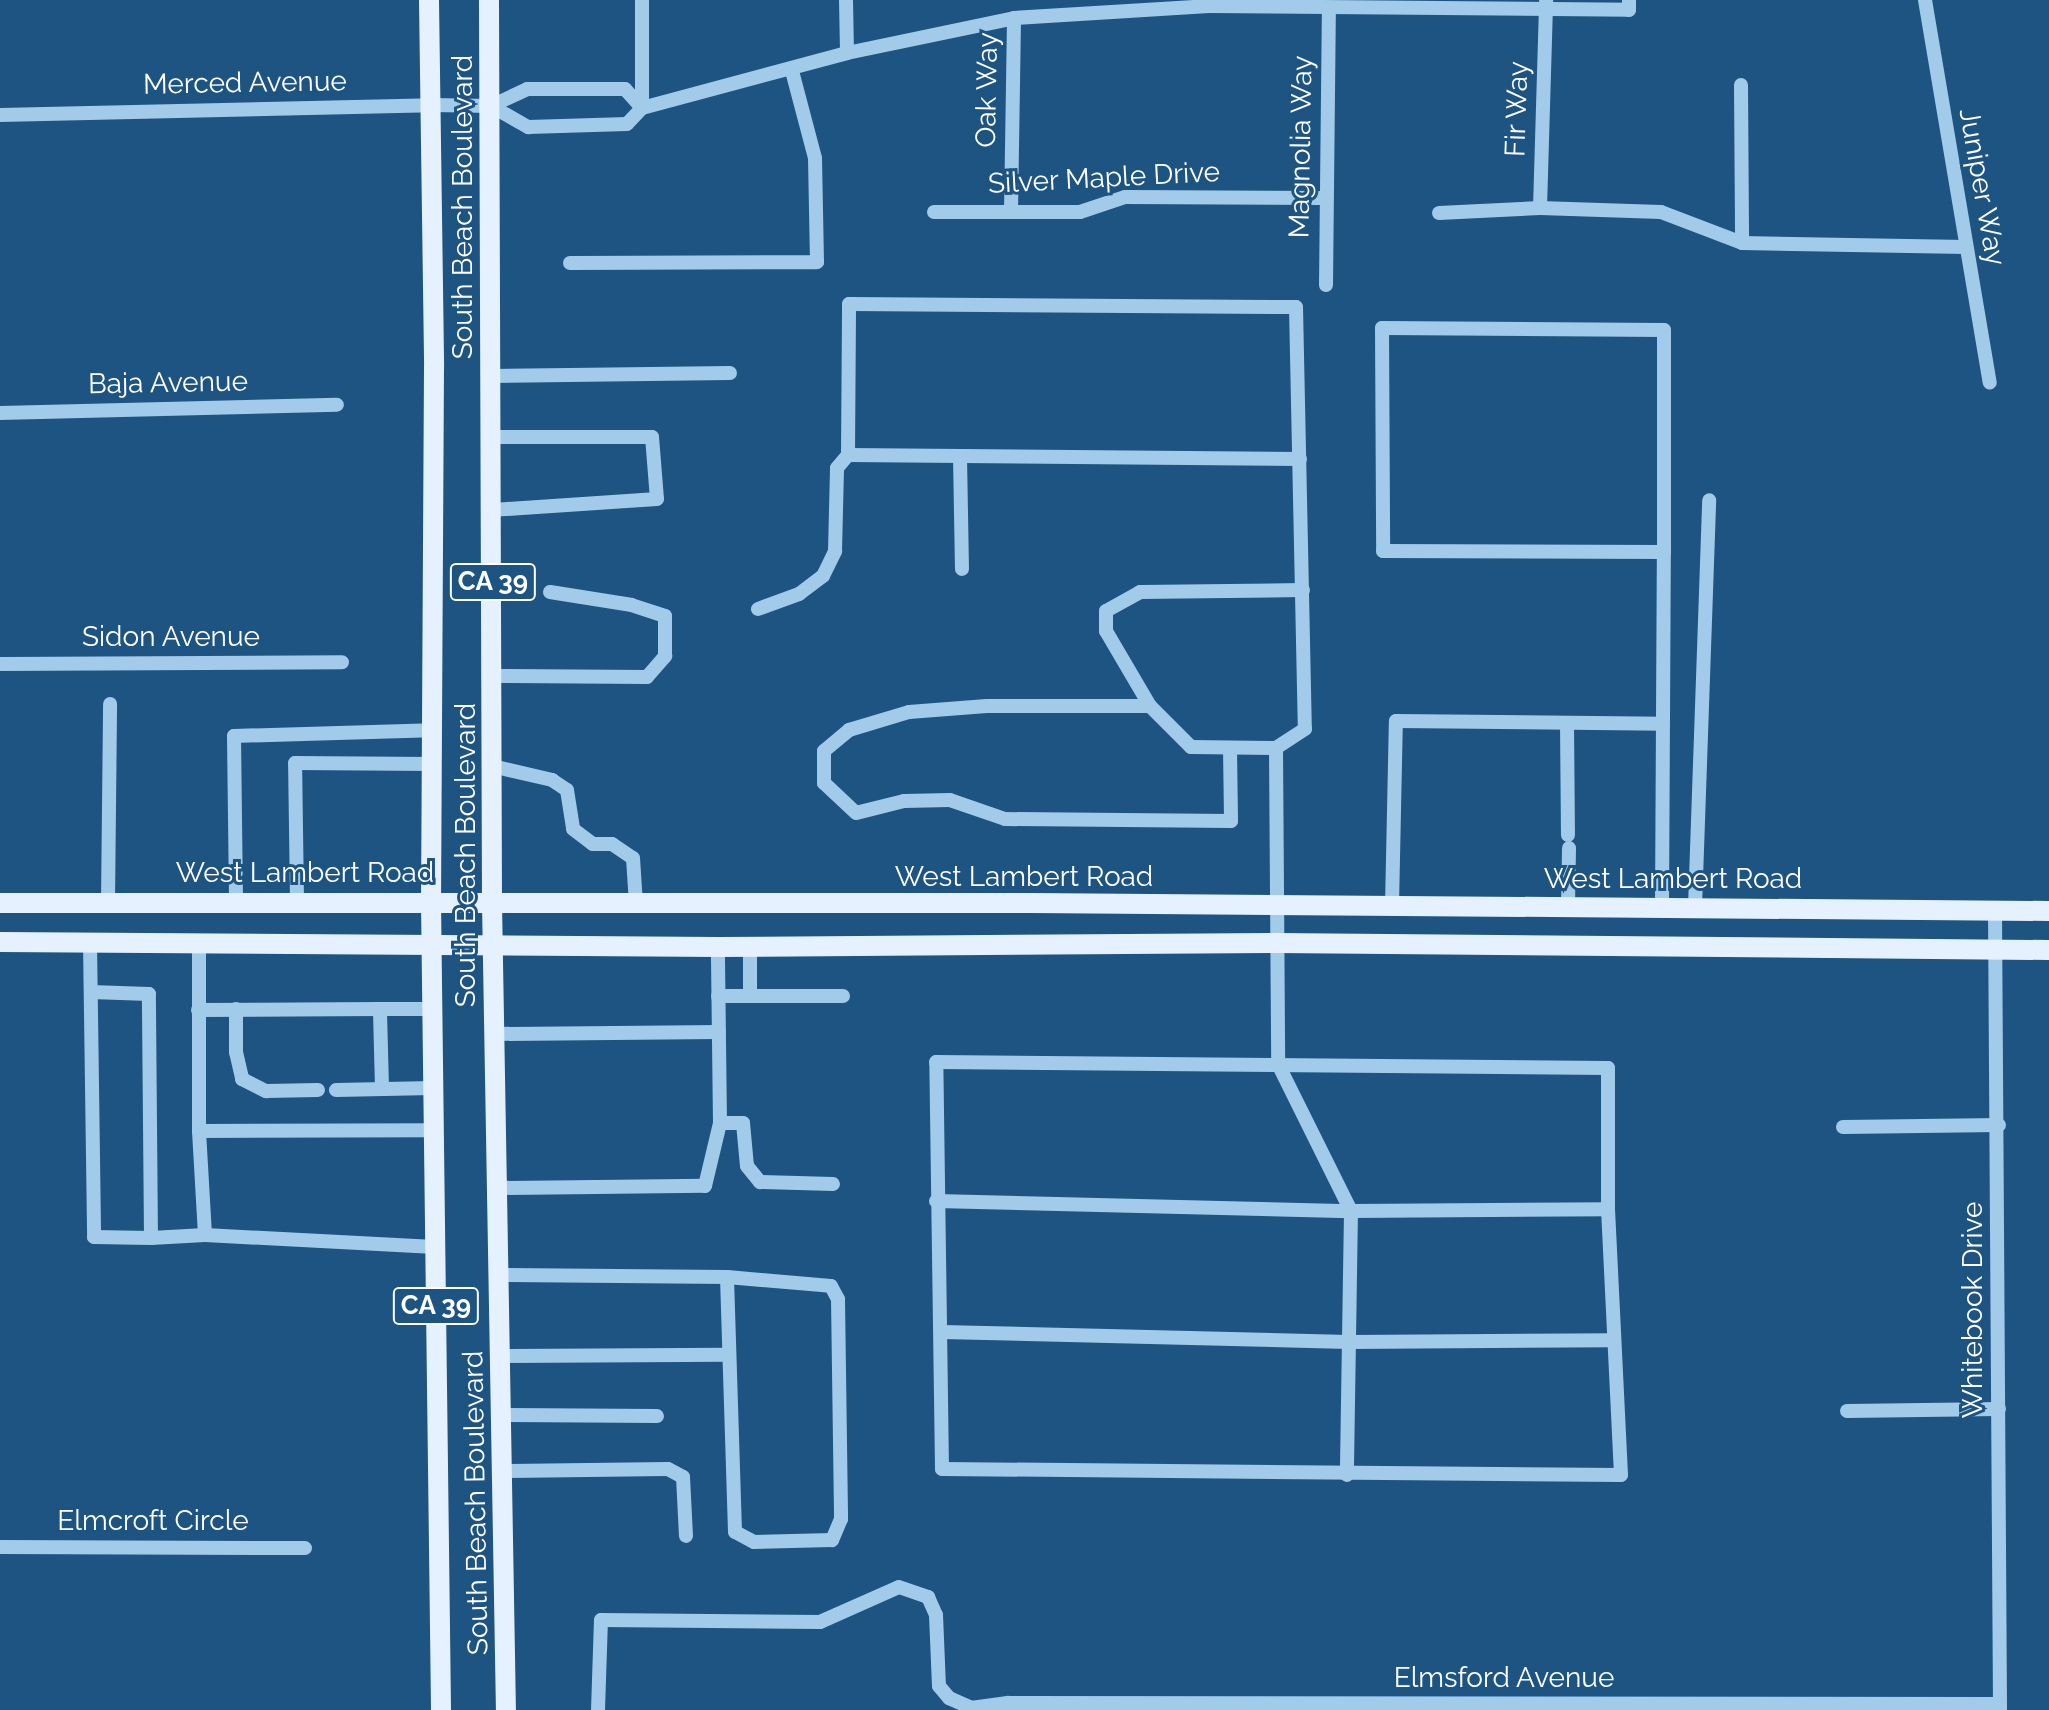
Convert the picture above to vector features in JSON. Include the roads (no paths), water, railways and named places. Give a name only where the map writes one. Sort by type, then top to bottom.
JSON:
[{"type":"main road","name":"South Beach Boulevard","points":[[429,0],[432,105],[431,902],[441,1710]]},
{"type":"main road","name":"South Beach Boulevard","points":[[489,0],[493,376],[492,944],[503,1356],[506,1710]]},
{"type":"main road","name":"West Lambert Road","points":[[0,903],[297,900],[636,905],[1568,906],[2049,911]]},
{"type":"main road","points":[[0,942],[718,947],[1276,943],[2049,950]]},
{"type":"street","points":[[642,0],[642,108]]},
{"type":"street","points":[[846,0],[847,53]]},
{"type":"street","name":"Juniper Way","points":[[1925,0],[1990,383]]},
{"type":"street","name":"Merced Avenue","points":[[491,106],[528,127],[627,124],[642,108],[792,71],[847,53],[1014,18],[1209,3],[1329,9],[1397,5],[1629,5]]},
{"type":"street","name":"Fir Way","points":[[1540,208],[1546,5]]},
{"type":"street","name":"Magnolia Way","points":[[1326,285],[1324,198],[1329,9]]},
{"type":"street","name":"Oak Way","points":[[1011,211],[1014,18]]},
{"type":"street","points":[[570,263],[817,262],[815,158],[792,71]]},
{"type":"street","points":[[1741,85],[1742,243]]},
{"type":"street","name":"Merced Avenue","points":[[0,115],[491,106],[527,89],[625,89],[642,108]]},
{"type":"street","name":"Silver Maple Drive","points":[[934,212],[1080,212],[1125,197],[1324,198]]},
{"type":"street","points":[[1439,213],[1540,208],[1661,212],[1742,243],[1966,247]]},
{"type":"street","points":[[758,609],[799,594],[823,576],[835,551],[837,468],[848,455],[849,304],[1296,307],[1303,590],[1305,729],[1276,748],[1191,747],[1150,706],[1106,631],[1106,611],[1140,592],[1303,590]]},
{"type":"street","points":[[1662,907],[1664,552],[1664,330],[1382,328],[1383,551],[1664,552]]},
{"type":"street","points":[[493,376],[730,373]]},
{"type":"street","name":"Baja Avenue","points":[[0,413],[337,405]]},
{"type":"street","points":[[493,437],[652,437],[657,499],[493,510]]},
{"type":"street","points":[[848,455],[1300,459]]},
{"type":"street","points":[[960,456],[962,569]]},
{"type":"street","points":[[1695,907],[1709,500]]},
{"type":"street","points":[[493,676],[647,677],[665,656],[665,616],[632,605],[550,592]]},
{"type":"street","name":"Sidon Avenue","points":[[0,664],[342,662]]},
{"type":"street","points":[[108,903],[110,704]]},
{"type":"street","points":[[1150,706],[987,706],[909,712],[841,737],[824,751],[824,783],[856,813],[904,801],[950,800],[1005,819],[1231,821],[1230,748]]},
{"type":"street","points":[[1392,906],[1396,721],[1663,724]]},
{"type":"street","points":[[1567,723],[1568,906]]},
{"type":"street","points":[[236,900],[234,736],[431,730]]},
{"type":"street","points":[[1276,748],[1274,906],[1278,1064],[1351,1211],[1347,1475]]},
{"type":"street","points":[[297,900],[295,763],[431,764]]},
{"type":"street","points":[[492,766],[552,780],[567,790],[573,829],[593,844],[612,844],[633,858],[636,905]]},
{"type":"street","name":"Whitebook Drive","points":[[1995,910],[1999,1125],[2000,1707]]},
{"type":"street","points":[[90,942],[94,1237],[205,1235],[435,1247]]},
{"type":"street","points":[[199,942],[199,1131],[205,1235]]},
{"type":"street","points":[[498,1188],[705,1186],[720,1123],[718,947]]},
{"type":"street","points":[[750,947],[750,996]]},
{"type":"street","points":[[91,992],[149,994],[151,1238]]},
{"type":"street","points":[[718,996],[843,996]]},
{"type":"street","points":[[236,1009],[236,1052],[242,1079],[266,1091],[318,1090]]},
{"type":"street","points":[[380,1009],[382,1088]]},
{"type":"street","points":[[198,1010],[432,1009]]},
{"type":"street","points":[[495,1034],[719,1032]]},
{"type":"street","points":[[936,1062],[1608,1068],[1608,1209],[1621,1475],[1347,1475],[942,1469],[942,1332],[936,1201],[936,1062]]},
{"type":"street","points":[[336,1090],[433,1088]]},
{"type":"street","points":[[720,1123],[743,1123],[747,1166],[760,1182],[833,1184]]},
{"type":"street","points":[[1843,1127],[1999,1125]]},
{"type":"street","points":[[199,1131],[434,1130]]},
{"type":"street","points":[[936,1201],[1351,1211],[1608,1209]]},
{"type":"street","points":[[500,1275],[727,1277],[821,1283],[835,1290],[841,1529],[832,1540],[754,1542],[735,1532],[726,1355],[727,1277]]},
{"type":"street","points":[[942,1332],[1349,1342],[1613,1340]]},
{"type":"street","points":[[503,1356],[726,1355]]},
{"type":"street","points":[[1847,1411],[1999,1409]]},
{"type":"street","points":[[504,1415],[657,1416]]},
{"type":"street","points":[[504,1471],[668,1469],[683,1477],[686,1536]]},
{"type":"street","name":"Elmcroft Circle","points":[[0,1547],[305,1548]]},
{"type":"street","name":"Elmsford Avenue","points":[[598,1710],[601,1620],[820,1622],[899,1587],[921,1592],[933,1605],[943,1692],[971,1708],[2000,1707]]}]
